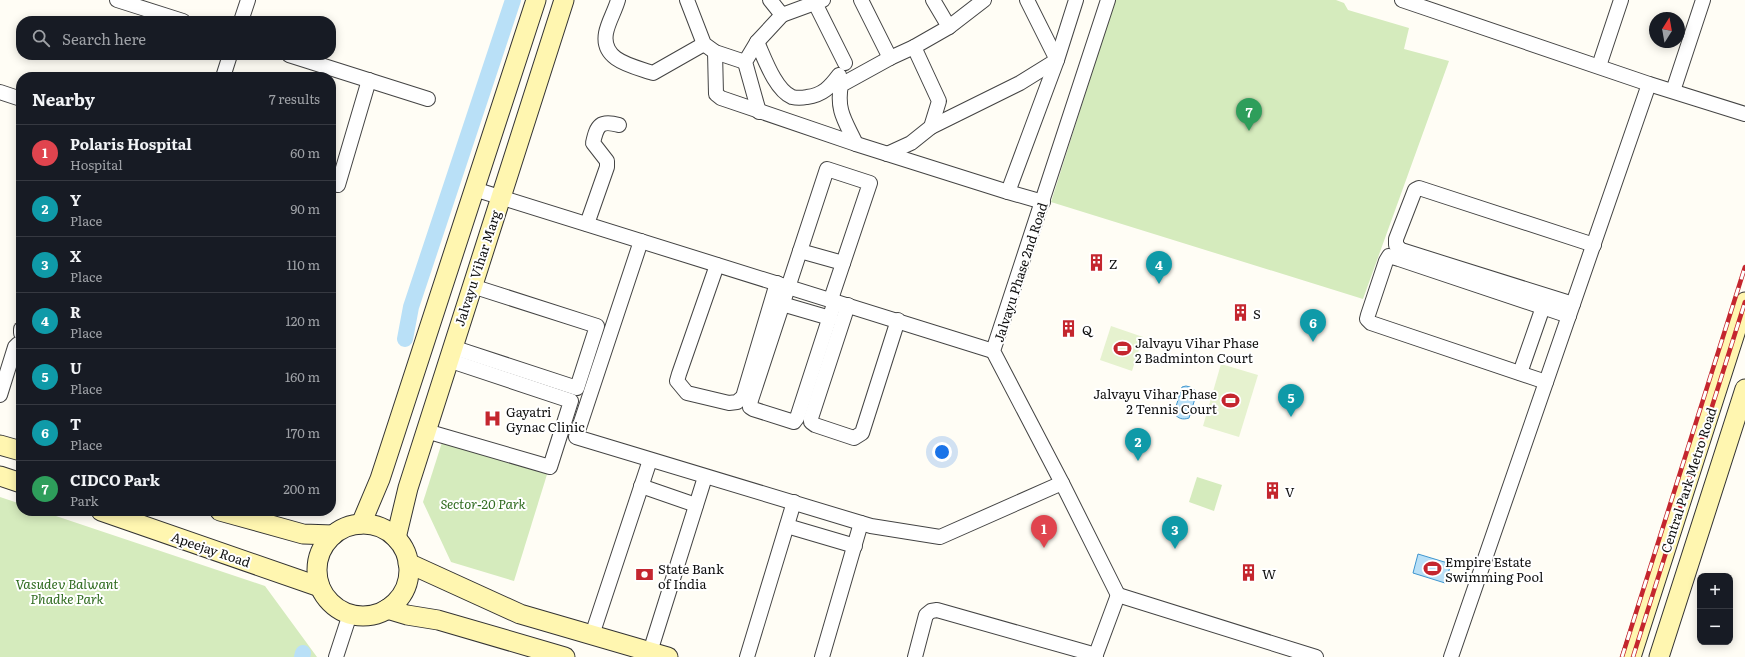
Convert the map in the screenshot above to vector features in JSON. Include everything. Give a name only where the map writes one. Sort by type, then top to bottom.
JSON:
[{"type":"main road","name":"Jalvayu Vihar Marg","points":[[361,524],[380,479],[536,0]]},
{"type":"main road","name":"Jalvayu Vihar Marg","points":[[396,538],[408,488],[564,0]]},
{"type":"main road","name":"Central Park Metro Road","points":[[1635,656],[1745,302]]},
{"type":"main road","name":"Central Park Metro Road","points":[[1659,657],[1745,389]]},
{"type":"main road","points":[[0,444],[16,449]]},
{"type":"main road","points":[[0,476],[16,481]]},
{"type":"main road","name":"Apeejay Road","points":[[115,516],[320,587]]},
{"type":"main road","points":[[238,516],[303,534],[333,534]]},
{"type":"main road","points":[[361,524],[380,528],[396,538],[404,550],[408,563],[408,576],[405,589],[398,600],[387,609],[375,614],[362,616],[350,614],[337,608],[327,599],[320,587],[317,573],[318,559],[324,546],[333,534],[346,527],[361,524]]},
{"type":"main road","points":[[408,563],[520,614],[668,657]]},
{"type":"main road","points":[[387,609],[407,615],[438,620],[566,657]]},
{"type":"street","points":[[117,0],[167,16]]},
{"type":"street","points":[[243,16],[248,0]]},
{"type":"street","points":[[687,0],[710,48],[716,94],[721,98],[886,154],[1042,202]]},
{"type":"street","points":[[770,0],[782,15]]},
{"type":"street","points":[[861,0],[890,58]]},
{"type":"street","points":[[933,0],[949,27]]},
{"type":"street","points":[[856,144],[841,112],[838,99],[841,85],[949,27],[984,0]]},
{"type":"street","points":[[1027,0],[1057,60]]},
{"type":"street","points":[[1008,192],[1057,60],[1076,0]]},
{"type":"street","name":"Jalvayu Phase 2nd Road","points":[[1108,0],[993,351],[1062,483],[1118,595]]},
{"type":"street","points":[[1402,0],[1649,84],[1745,114]]},
{"type":"street","points":[[1599,66],[1621,0]]},
{"type":"street","points":[[1673,91],[1703,0]]},
{"type":"street","points":[[620,1],[606,33],[606,47],[616,59],[653,73],[710,48],[745,62]]},
{"type":"street","points":[[757,42],[773,76],[781,87],[791,96],[801,98],[825,92],[842,69],[819,2],[782,15],[757,42],[745,62],[759,112]]},
{"type":"street","points":[[914,47],[939,101],[931,127]]},
{"type":"street","points":[[225,72],[228,60]]},
{"type":"street","points":[[299,60],[323,72]]},
{"type":"street","points":[[886,154],[911,143],[931,127],[1020,83],[1057,60]]},
{"type":"street","points":[[336,74],[369,80],[428,99]]},
{"type":"street","points":[[336,184],[338,185],[369,80]]},
{"type":"street","points":[[1451,657],[1649,84]]},
{"type":"street","points":[[0,92],[16,97]]},
{"type":"street","points":[[587,224],[608,167],[607,161],[593,143],[596,129],[607,122],[619,125]]},
{"type":"street","points":[[717,264],[678,374],[677,381],[687,393],[729,403],[737,402],[743,397],[783,284],[800,251],[827,169],[870,183],[843,264],[838,301],[811,422],[815,425],[854,438],[862,433],[898,320]]},
{"type":"street","points":[[1571,310],[1401,250],[1396,245],[1396,239],[1415,190],[1419,188],[1594,244]]},
{"type":"street","points":[[474,189],[838,301],[993,351]]},
{"type":"street","points":[[641,241],[576,437],[871,526],[940,537],[1062,483]]},
{"type":"street","points":[[800,251],[843,264]]},
{"type":"street","points":[[1546,382],[1371,323],[1367,320],[1386,261],[1389,256],[1543,307],[1571,310]]},
{"type":"street","points":[[783,284],[782,304],[750,406],[753,409],[787,420],[794,422],[797,418],[830,318],[838,301]]},
{"type":"street","points":[[450,354],[577,388],[597,326],[472,286]]},
{"type":"street","points":[[782,304],[830,318]]},
{"type":"street","points":[[1520,373],[1543,307]]},
{"type":"street","points":[[0,395],[16,346]]},
{"type":"street","points":[[426,431],[550,467],[571,401],[450,354]]},
{"type":"street","points":[[592,635],[650,460]]},
{"type":"street","points":[[650,652],[705,476]]},
{"type":"street","points":[[641,486],[696,505]]},
{"type":"street","points":[[747,657],[794,502]]},
{"type":"street","points":[[822,657],[861,523]]},
{"type":"street","points":[[787,526],[855,546]]},
{"type":"street","points":[[915,657],[926,616],[930,611],[937,610],[1095,656],[1118,595],[1316,657]]},
{"type":"street","points":[[336,657],[350,614]]},
{"type":"green space","points":[[1115,0],[1336,0],[1344,3],[1348,10],[1409,28],[1404,49],[1449,61],[1363,299],[1051,202]]},
{"type":"green space","name":"Jalvayu Vihar Phase 2 Badminton Court","points":[[1111,326],[1143,337],[1132,371],[1100,360]]},
{"type":"green space","name":"Jalvayu Vihar Phase 2 Tennis Court","points":[[1221,364],[1258,375],[1239,437],[1203,426]]},
{"type":"green space","name":"Sector-20 Park","points":[[444,436],[549,468],[514,581],[451,562],[423,502]]},
{"type":"green space","points":[[1197,477],[1222,485],[1214,511],[1189,502]]},
{"type":"green space","name":"Vasudev Balwant Phadke Park","points":[[0,497],[16,502],[16,516],[56,516],[265,586],[317,657],[0,657]]},
{"type":"water","points":[[1186,386],[1197,392],[1189,418],[1183,419],[1177,417],[1174,413],[1182,387]]},
{"type":"water","name":"Empire Estate Swimming Pool","points":[[1418,554],[1451,564],[1445,583],[1413,573]]},
{"type":"waterway","points":[[405,339],[411,307],[513,0]]},
{"type":"waterway","points":[[302,657],[303,653]]},
{"type":"railway","points":[[1622,657],[1745,267]]},
{"type":"railway","points":[[1633,657],[1745,302]]},
{"type":"place","name":"CIDCO Park","points":[[1249,131]]},
{"type":"place","name":"Z","points":[[1096,263]]},
{"type":"place","name":"R","points":[[1159,284]]},
{"type":"place","name":"S","points":[[1240,313]]},
{"type":"place","name":"Q","points":[[1069,329]]},
{"type":"place","name":"T","points":[[1313,342]]},
{"type":"place","name":"Jalvayu Vihar Phase 2 Badminton Court","points":[[1122,349]]},
{"type":"place","name":"Jalvayu Vihar Phase 2 Tennis Court","points":[[1230,400]]},
{"type":"place","name":"U","points":[[1291,417]]},
{"type":"place","name":"Gayatri Gynac Clinic","points":[[493,418]]},
{"type":"place","name":"Y","points":[[1138,461]]},
{"type":"place","name":"V","points":[[1272,491]]},
{"type":"place","name":"Polaris Hospital","points":[[1044,548]]},
{"type":"place","name":"X","points":[[1175,549]]},
{"type":"place","name":"Empire Estate Swimming Pool","points":[[1432,568]]},
{"type":"place","name":"W","points":[[1249,573]]},
{"type":"place","name":"State Bank of India","points":[[645,575]]}]
